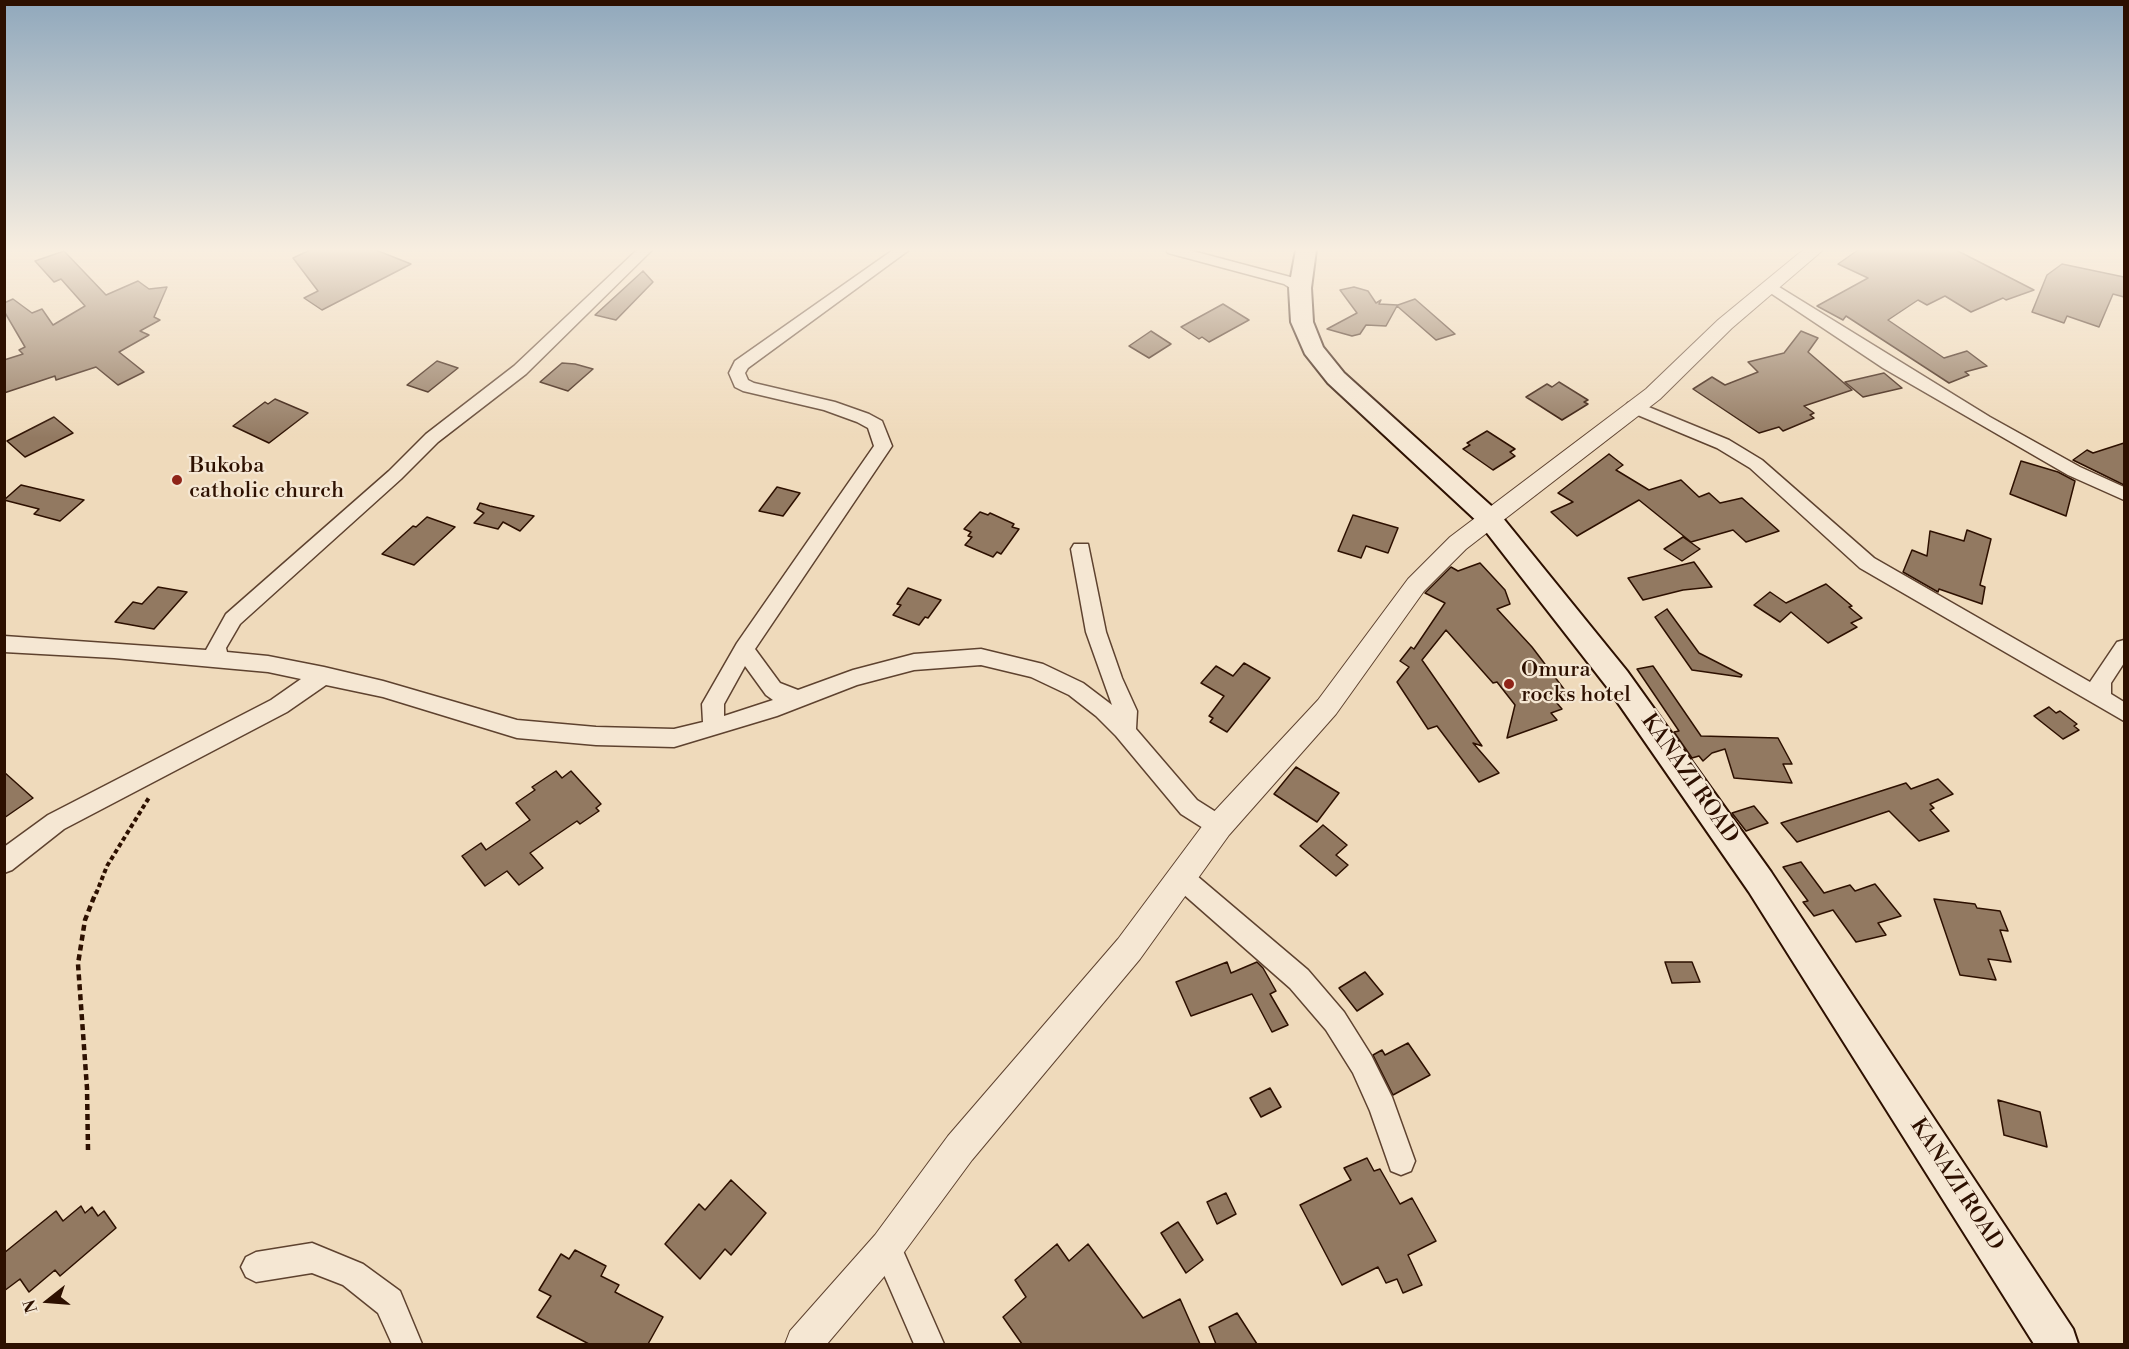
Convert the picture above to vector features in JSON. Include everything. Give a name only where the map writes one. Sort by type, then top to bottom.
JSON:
[{"type":"main road","name":"KANAZI ROAD","points":[[1301,313],[1302,322],[1313,349],[1336,378],[1490,518],[1617,679],[1698,789],[2058,1344]]},
{"type":"street","points":[[219,660],[216,648],[233,619],[395,475],[432,438],[520,370],[579,313]]},
{"type":"street","points":[[717,728],[713,720],[713,704],[744,649],[883,446],[876,425],[863,418],[829,406],[749,387],[741,383],[737,373],[741,364],[813,313]]},
{"type":"street","points":[[803,1344],[887,1246],[960,1148],[1129,949],[1219,826],[1328,707],[1416,585],[1458,543],[1663,385],[1739,313]]},
{"type":"street","points":[[1811,313],[1889,364],[1984,421],[2081,475],[2124,494]]},
{"type":"street","points":[[1634,407],[1723,444],[1756,464],[1867,563],[2124,712]]},
{"type":"street","points":[[1081,549],[1098,641],[1126,711],[1127,725],[1124,730]]},
{"type":"street","points":[[4,644],[114,650],[268,664],[383,689],[517,729],[596,736],[674,738],[717,728],[853,678],[914,662],[981,657],[1036,670],[1076,689],[1104,710],[1124,730],[1189,807],[1219,826]]},
{"type":"street","points":[[2102,698],[2100,682],[2124,648]]},
{"type":"street","points":[[744,649],[773,688],[786,697],[796,698]]},
{"type":"street","points":[[4,863],[21,847],[56,822],[279,706],[324,675]]},
{"type":"street","points":[[1182,878],[1299,979],[1335,1021],[1362,1064],[1382,1107],[1401,1161]]},
{"type":"street","points":[[887,1246],[929,1344]]},
{"type":"street","points":[[256,1267],[312,1258],[353,1274],[389,1302],[407,1344]]},
{"type":"path","points":[[88,1150],[87,1088],[78,964],[85,920],[107,866],[155,789]]},
{"type":"building","points":[[5,313],[45,313],[53,325],[73,313],[156,313],[154,317],[160,320],[140,331],[149,335],[119,352],[144,372],[118,385],[96,367],[56,380],[55,376],[4,393],[4,360],[23,354],[19,350],[25,347]]},
{"type":"building","points":[[597,313],[623,313],[616,320],[595,315]]},
{"type":"building","points":[[1207,313],[1238,313],[1249,320],[1209,342],[1202,337],[1199,339],[1181,327]]},
{"type":"building","points":[[1357,313],[1393,313],[1386,326],[1366,325],[1360,334],[1352,336],[1327,329]]},
{"type":"building","points":[[1405,313],[1431,313],[1455,334],[1436,340]]},
{"type":"building","points":[[1830,313],[1899,313],[1888,320],[1944,358],[1967,351],[1987,366],[1965,372],[1969,375],[1949,383],[1846,316],[1843,320]]},
{"type":"building","points":[[2035,313],[2105,313],[2099,327],[2067,316],[2064,323]]},
{"type":"building","points":[[1151,331],[1171,344],[1149,358],[1129,346]]},
{"type":"building","points":[[1801,331],[1818,338],[1808,352],[1852,390],[1804,406],[1814,413],[1810,415],[1814,418],[1783,431],[1779,427],[1759,433],[1693,389],[1712,377],[1725,385],[1758,372],[1748,362],[1784,353]]},
{"type":"building","points":[[437,361],[458,368],[428,392],[407,385]]},
{"type":"building","points":[[562,363],[593,369],[568,391],[540,382]]},
{"type":"building","points":[[1884,373],[1902,388],[1863,397],[1845,382]]},
{"type":"building","points":[[1559,382],[1588,400],[1584,402],[1588,404],[1562,420],[1526,397],[1547,384],[1552,387]]},
{"type":"building","points":[[275,399],[308,413],[269,443],[233,426],[265,402],[268,404]]},
{"type":"building","points":[[54,417],[73,433],[25,457],[7,441]]},
{"type":"building","points":[[1487,431],[1515,449],[1510,452],[1515,456],[1493,470],[1463,449],[1470,445],[1467,443]]},
{"type":"building","points":[[2124,443],[2124,485],[2073,460],[2087,450],[2093,453]]},
{"type":"building","points":[[1609,454],[1623,465],[1616,470],[1649,490],[1681,480],[1699,497],[1709,493],[1720,503],[1742,498],[1779,531],[1746,542],[1733,530],[1691,542],[1639,500],[1577,536],[1551,512],[1573,502],[1558,493]]},
{"type":"building","points":[[2021,461],[2058,472],[2075,481],[2066,516],[2010,494]]},
{"type":"building","points":[[21,485],[84,500],[60,521],[34,514],[39,509],[4,500]]},
{"type":"building","points":[[777,487],[800,493],[783,516],[759,511]]},
{"type":"building","points":[[480,503],[534,516],[520,531],[503,522],[498,529],[474,523],[484,513],[477,509]]},
{"type":"building","points":[[980,512],[988,515],[990,513],[1014,524],[1012,527],[1019,529],[1001,554],[997,552],[993,557],[965,545],[972,537],[968,536],[971,532],[964,529]]},
{"type":"building","points":[[1353,515],[1398,528],[1388,553],[1366,546],[1361,558],[1338,551]]},
{"type":"building","points":[[427,517],[455,527],[414,565],[382,554],[413,526],[416,527]]},
{"type":"building","points":[[1967,530],[1991,539],[1980,585],[1985,587],[1982,604],[1939,589],[1938,592],[1903,572],[1912,550],[1927,556],[1930,531],[1964,541]]},
{"type":"building","points":[[1683,537],[1700,549],[1682,561],[1664,549]]},
{"type":"building","points":[[1694,562],[1712,587],[1683,590],[1643,600],[1628,578]]},
{"type":"building","points":[[1480,563],[1505,590],[1510,604],[1497,609],[1532,647],[1570,697],[1556,702],[1562,709],[1551,713],[1557,720],[1507,738],[1515,705],[1497,682],[1493,683],[1446,630],[1422,660],[1482,746],[1473,743],[1499,773],[1479,782],[1437,726],[1428,729],[1397,682],[1409,667],[1400,661],[1411,647],[1414,649],[1445,603],[1425,593],[1451,567],[1458,571]]},
{"type":"building","points":[[1826,584],[1852,606],[1849,607],[1862,618],[1851,623],[1857,627],[1828,643],[1791,612],[1780,622],[1754,605],[1770,592],[1786,603]]},
{"type":"building","points":[[158,587],[187,592],[154,629],[115,622],[133,602],[142,604]]},
{"type":"building","points":[[908,588],[941,600],[928,618],[925,617],[919,625],[893,615],[901,605],[897,604]]},
{"type":"building","points":[[1667,609],[1699,653],[1742,675],[1741,677],[1692,670],[1655,617]]},
{"type":"building","points":[[1244,663],[1270,678],[1227,732],[1210,722],[1213,718],[1209,716],[1224,696],[1201,683],[1216,666],[1233,676]]},
{"type":"building","points":[[1653,666],[1701,736],[1778,738],[1792,764],[1783,764],[1792,783],[1734,778],[1725,749],[1712,753],[1703,761],[1699,756],[1692,758],[1674,732],[1679,731],[1637,669]]},
{"type":"building","points":[[2049,707],[2056,713],[2060,711],[2077,724],[2074,726],[2079,730],[2063,739],[2034,716]]},
{"type":"building","points":[[1296,767],[1339,793],[1317,822],[1274,794]]},
{"type":"building","points":[[556,771],[562,778],[571,771],[601,804],[596,808],[599,811],[580,824],[577,821],[530,853],[543,868],[519,885],[507,871],[485,886],[462,856],[481,843],[486,850],[530,820],[516,803],[535,790],[532,787]]},
{"type":"building","points":[[4,772],[33,798],[4,818]]},
{"type":"building","points":[[1938,779],[1953,794],[1930,804],[1934,808],[1930,810],[1949,831],[1919,841],[1889,811],[1797,842],[1781,823],[1906,783],[1911,789]]},
{"type":"building","points":[[1754,806],[1768,823],[1746,831],[1732,813]]},
{"type":"building","points":[[1323,825],[1347,845],[1336,855],[1348,865],[1336,876],[1300,846]]},
{"type":"building","points":[[1801,862],[1824,893],[1850,885],[1855,891],[1875,884],[1901,916],[1878,923],[1886,935],[1856,942],[1833,910],[1814,916],[1803,902],[1808,901],[1783,867]]},
{"type":"building","points":[[1934,899],[1975,904],[1977,908],[2000,911],[2008,931],[2000,930],[2011,962],[1988,959],[1996,980],[1960,975]]},
{"type":"building","points":[[1227,962],[1231,973],[1257,962],[1263,968],[1276,991],[1270,994],[1288,1025],[1272,1032],[1252,994],[1191,1016],[1176,982]]},
{"type":"building","points":[[1665,962],[1692,962],[1700,982],[1672,983]]},
{"type":"building","points":[[1365,972],[1383,994],[1357,1011],[1339,988]]},
{"type":"building","points":[[1408,1043],[1430,1075],[1393,1095],[1373,1055],[1382,1050],[1385,1055]]},
{"type":"building","points":[[1270,1088],[1281,1107],[1261,1117],[1250,1098]]},
{"type":"building","points":[[1998,1100],[2040,1112],[2047,1147],[2004,1135]]},
{"type":"building","points":[[1367,1158],[1374,1171],[1380,1169],[1400,1204],[1412,1198],[1436,1241],[1408,1255],[1422,1285],[1403,1293],[1397,1279],[1386,1283],[1378,1267],[1342,1285],[1300,1205],[1351,1180],[1344,1168]]},
{"type":"building","points":[[731,1180],[766,1213],[731,1255],[725,1249],[700,1279],[665,1244],[699,1204],[705,1210]]},
{"type":"building","points":[[1226,1193],[1236,1214],[1217,1224],[1207,1202]]},
{"type":"building","points":[[81,1206],[85,1213],[92,1207],[98,1216],[104,1211],[116,1228],[60,1276],[55,1270],[29,1292],[20,1279],[4,1291],[4,1253],[56,1211],[63,1221]]},
{"type":"building","points":[[1178,1222],[1203,1260],[1186,1273],[1161,1233]]},
{"type":"building","points":[[1057,1244],[1069,1261],[1088,1244],[1143,1318],[1180,1299],[1200,1344],[1022,1344],[1003,1317],[1026,1297],[1015,1280]]},
{"type":"building","points":[[575,1250],[606,1266],[601,1276],[619,1285],[615,1292],[663,1317],[648,1344],[589,1344],[537,1317],[551,1296],[539,1290],[561,1254],[569,1259]]},
{"type":"building","points":[[1237,1313],[1257,1344],[1216,1344],[1209,1327]]},
{"type":"place","name":"Bukoba catholic church","points":[[177,480]]},
{"type":"place","name":"Omura rocks hotel","points":[[1509,684]]}]
